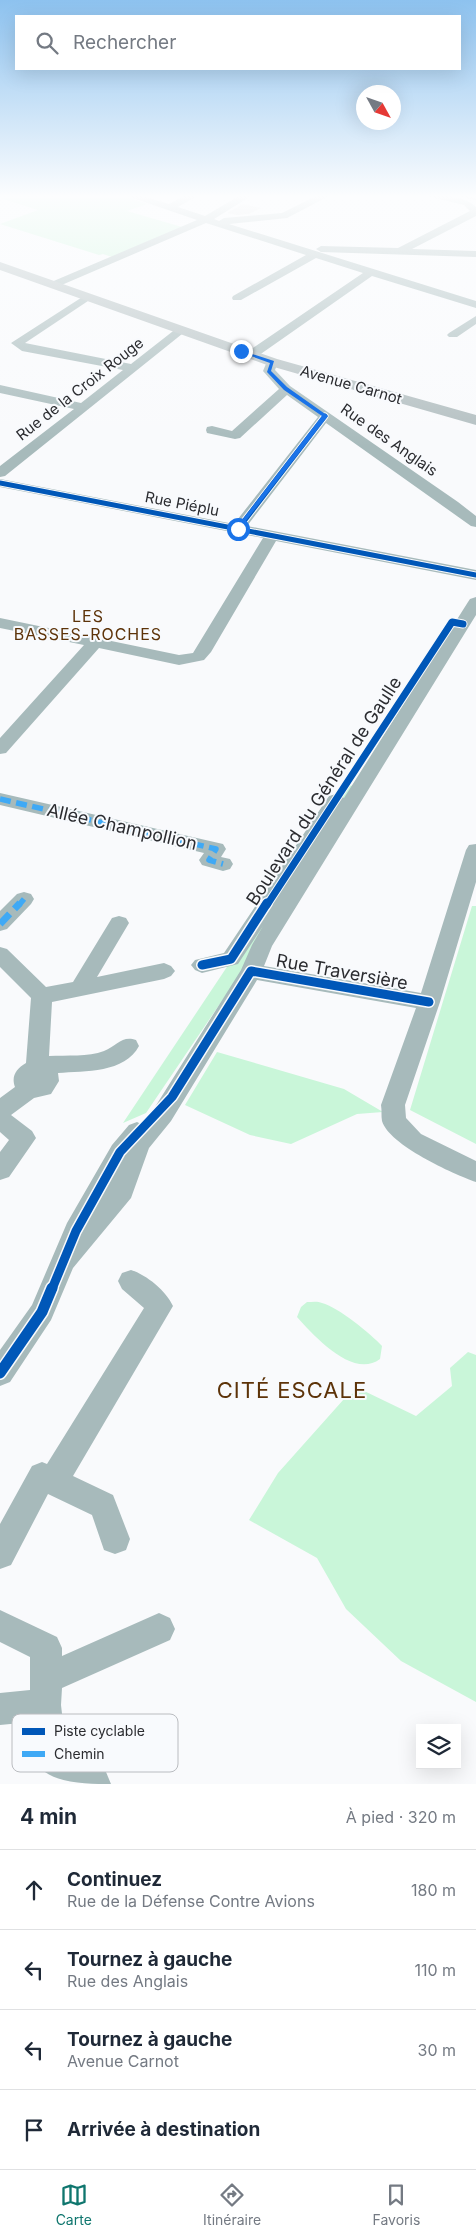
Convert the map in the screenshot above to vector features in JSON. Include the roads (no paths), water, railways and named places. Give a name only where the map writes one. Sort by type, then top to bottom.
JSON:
[{"type":"main road","name":"Avenue Carnot","points":[[39,279],[272,362],[476,420]]},
{"type":"street","points":[[53,284],[64,279]]},
{"type":"street","points":[[237,298],[270,279]]},
{"type":"street","points":[[251,355],[360,279]]},
{"type":"street","points":[[390,279],[476,305]]},
{"type":"street","points":[[86,297],[17,343],[22,347],[133,368]]},
{"type":"street","points":[[453,335],[476,319]]},
{"type":"street","name":"Rue de la Croix Rouge","points":[[0,473],[180,330]]},
{"type":"street","name":"Rue des Anglais","points":[[272,362],[268,371],[286,388],[446,499],[476,523]]},
{"type":"street","points":[[212,430],[236,434],[286,388]]},
{"type":"street","points":[[0,389],[84,407]]},
{"type":"street","points":[[238,529],[325,416]]},
{"type":"street","name":"Rue Piéplu","points":[[0,483],[476,575]]},
{"type":"street","points":[[0,623],[179,660],[198,657],[203,652],[272,535]]},
{"type":"street","name":"Boulevard du Général de Gaulle","points":[[0,1373],[42,1312],[65,1260],[122,1191],[137,1149],[163,1114],[251,971],[262,945],[476,602]]},
{"type":"street","name":"Boulevard du Général de Gaulle","points":[[202,965],[231,959],[452,622],[462,624]]},
{"type":"street","points":[[0,749],[94,643]]},
{"type":"street","name":"Allée Champollion","points":[[0,799],[216,849],[209,860],[223,864]]},
{"type":"street","points":[[476,850],[429,1002],[393,1105],[394,1121],[413,1140],[476,1172]]},
{"type":"street","points":[[0,924],[24,899]]},
{"type":"street","points":[[80,988],[119,923]]},
{"type":"street","points":[[0,954],[42,996]]},
{"type":"street","points":[[42,996],[164,971]]},
{"type":"street","name":"Rue Traversière","points":[[251,971],[429,1002]]},
{"type":"street","points":[[35,1075],[42,996]]},
{"type":"street","points":[[0,1110],[35,1075],[102,1060],[125,1050],[128,1046]]},
{"type":"street","points":[[0,1119],[24,1138],[0,1170]]},
{"type":"street","points":[[53,1481],[160,1306],[131,1282]]},
{"type":"street","points":[[0,1554],[42,1476],[103,1505],[115,1539]]},
{"type":"street","points":[[0,1626],[46,1648],[48,1714]]},
{"type":"street","points":[[0,1709],[46,1692],[159,1629]]},
{"type":"street","points":[[74,1772],[94,1784]]},
{"type":"district","name":"LES BASSES-ROCHES","points":[[88,625]]},
{"type":"district","name":"CITÉ ESCALE","points":[[292,1390]]}]
